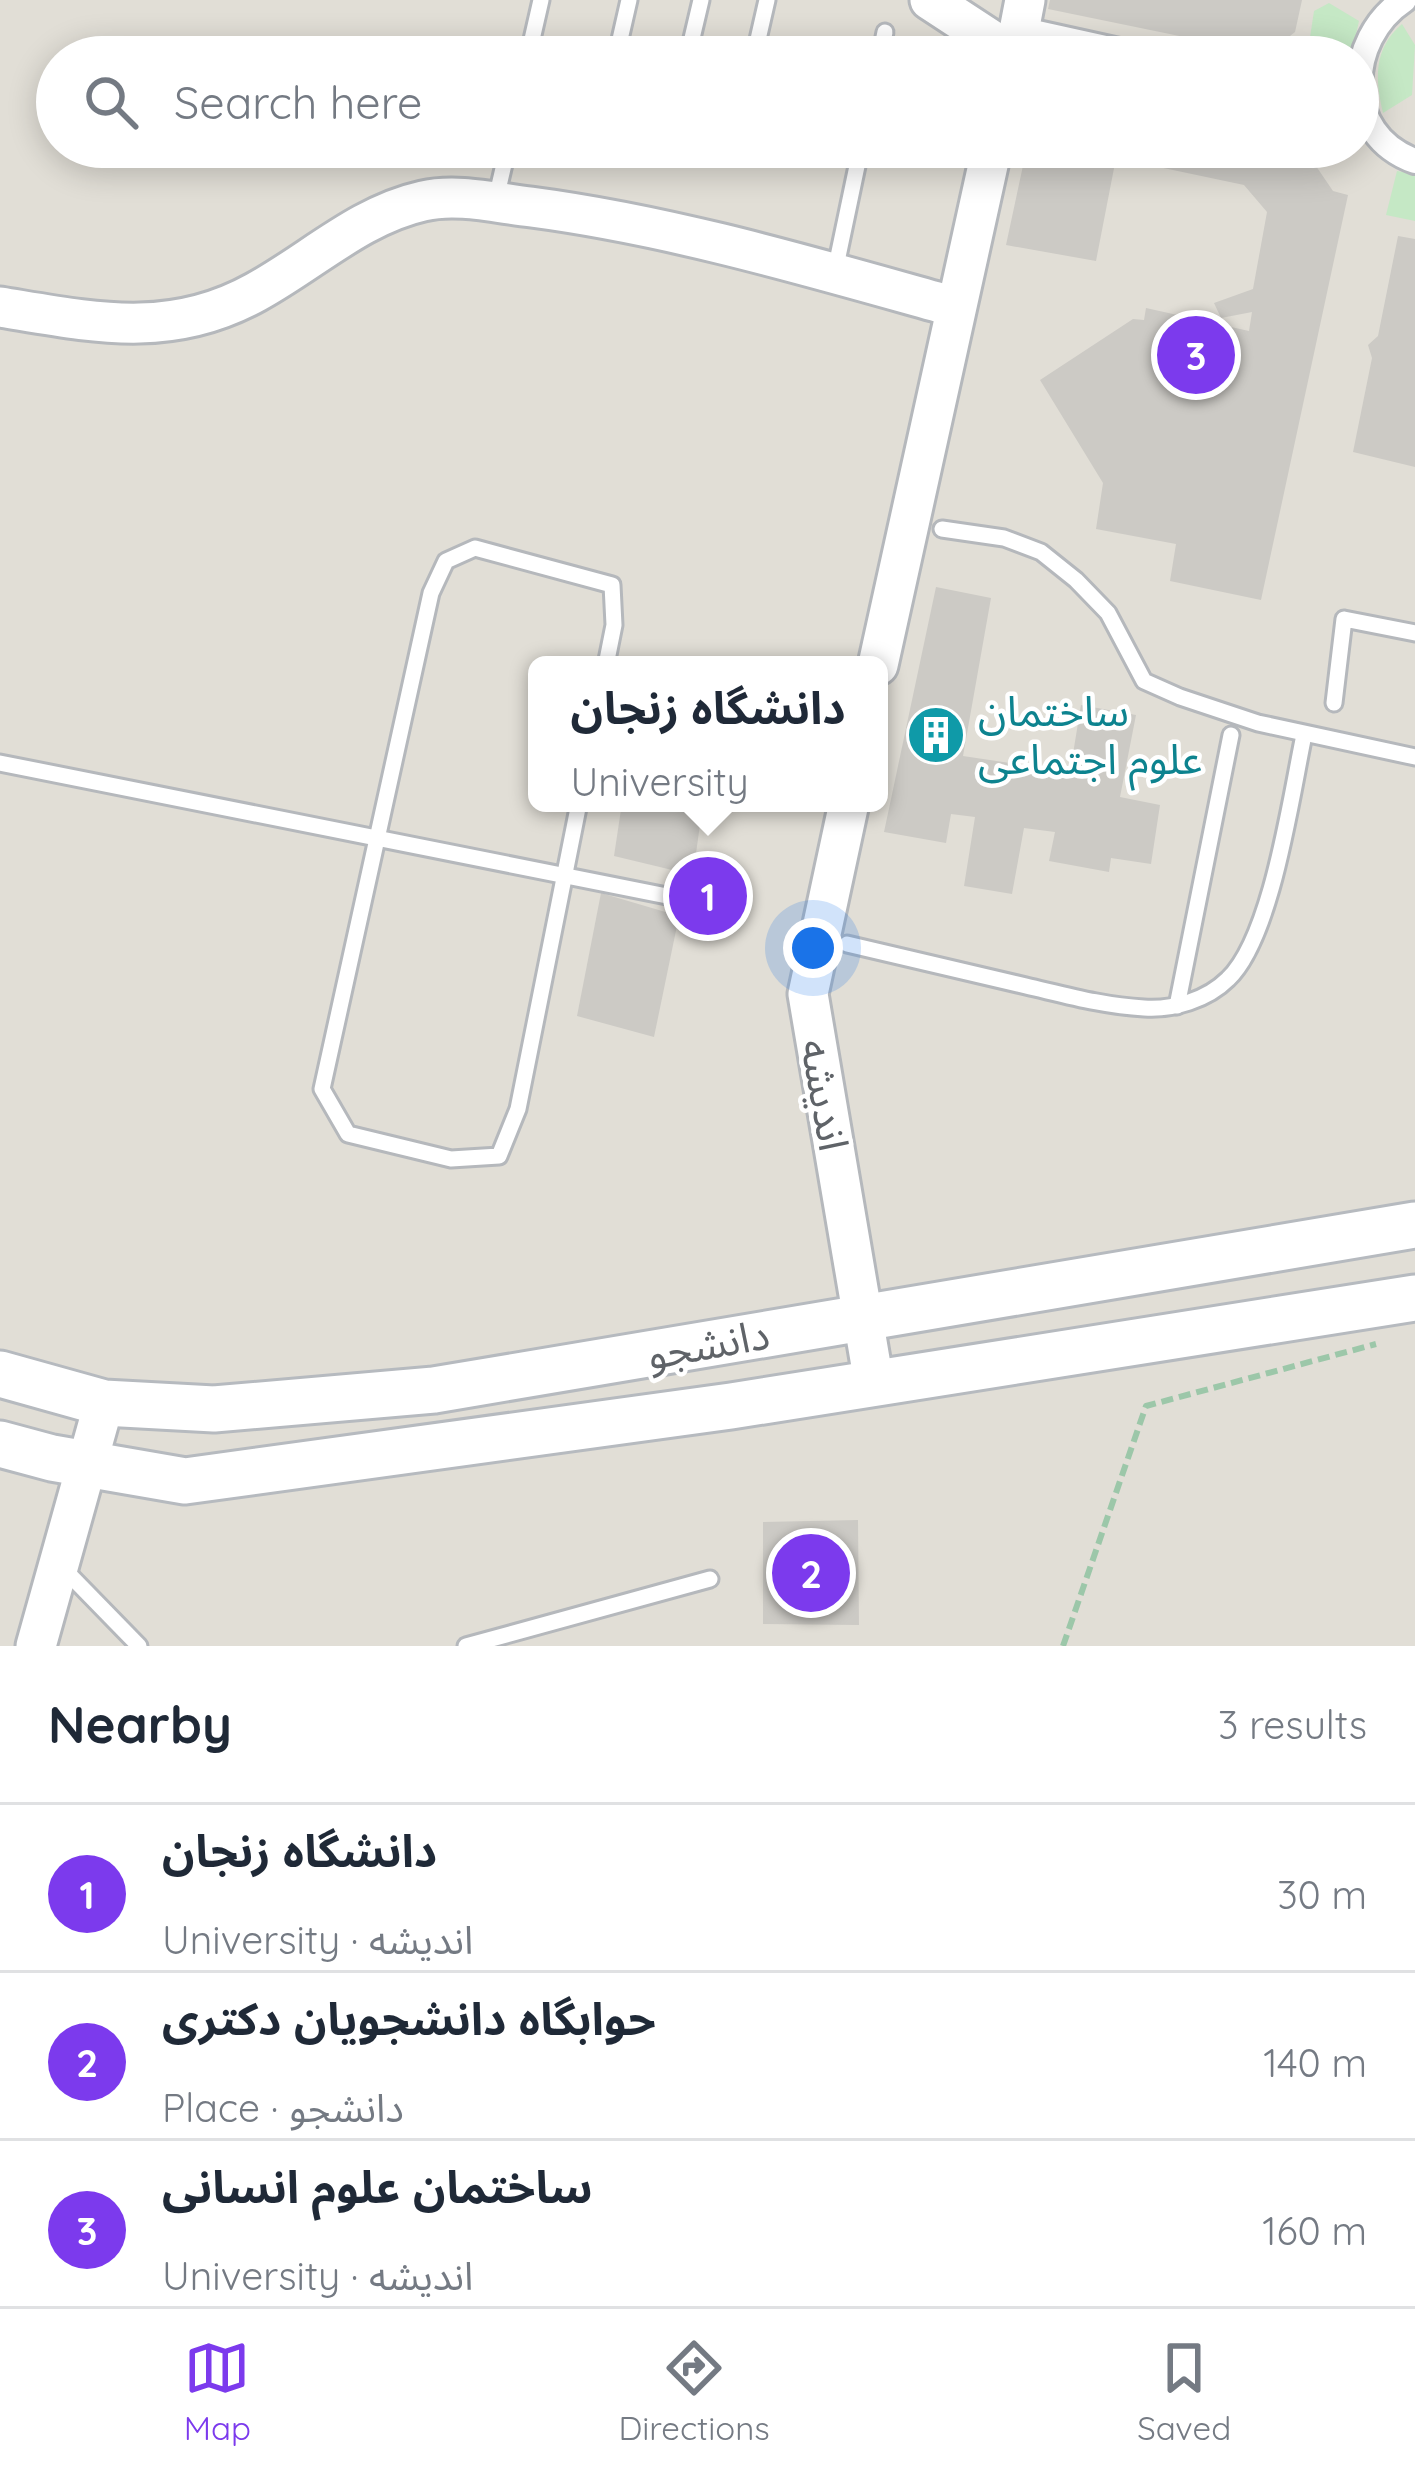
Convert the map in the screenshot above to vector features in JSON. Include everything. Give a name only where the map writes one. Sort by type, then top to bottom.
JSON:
[{"type":"main road","name":"دانشجو","points":[[0,1374],[104,1403],[214,1409],[434,1390],[1415,1225]]},
{"type":"main road","name":"دانشجو","points":[[0,1444],[185,1480],[874,1383],[1406,1318]]},
{"type":"street","points":[[930,0],[1018,35]]},
{"type":"street","points":[[1374,36],[1386,12],[1400,1]]},
{"type":"street","points":[[1379,139],[1415,161]]},
{"type":"street","points":[[880,656],[987,168]]},
{"type":"street","points":[[0,307],[111,326],[192,319],[255,293],[392,210],[428,200],[495,202],[625,219],[955,308]]},
{"type":"street","name":"اندیشه","points":[[847,812],[808,994],[874,1383]]},
{"type":"street","points":[[36,1646],[104,1403]]},
{"type":"lane","points":[[533,36],[541,0]]},
{"type":"lane","points":[[621,36],[629,0]]},
{"type":"lane","points":[[693,36],[701,0]]},
{"type":"lane","points":[[759,36],[767,0]]},
{"type":"lane","points":[[884,36],[885,32]]},
{"type":"lane","points":[[495,202],[503,168]]},
{"type":"lane","points":[[835,274],[857,168]]},
{"type":"lane","points":[[941,529],[1004,538],[1041,552],[1108,614],[1144,681],[1180,697],[1304,735],[1415,757]]},
{"type":"lane","points":[[577,812],[512,1124],[499,1156],[451,1159],[348,1134],[322,1088],[431,592],[446,561],[475,548],[612,585],[614,626],[608,656]]},
{"type":"lane","points":[[1334,703],[1344,619],[1415,633]]},
{"type":"lane","points":[[1177,1006],[1231,735]]},
{"type":"lane","points":[[847,944],[1146,1009],[1177,1006],[1206,994],[1231,977],[1253,937],[1272,883],[1304,735]]},
{"type":"lane","points":[[0,763],[712,905]]},
{"type":"lane","points":[[60,1564],[139,1646]]},
{"type":"lane","points":[[466,1646],[710,1579]]},
{"type":"path","points":[[1063,1646],[1146,1406],[1406,1318]]},
{"type":"shaded area","points":[[0,0],[1415,0],[1415,1646],[0,1646]]},
{"type":"green space","points":[[1329,3],[1359,21],[1356,36],[1310,36],[1314,11]]},
{"type":"green space","points":[[1402,24],[1415,45],[1412,95],[1383,113],[1381,54]]},
{"type":"green space","points":[[1397,171],[1415,174],[1415,221],[1386,215]]},
{"type":"building","points":[[1050,0],[1302,0],[1290,36],[1179,36],[1048,9]]},
{"type":"building","points":[[1022,168],[1114,168],[1096,261],[1006,245]]},
{"type":"building","points":[[1163,168],[1317,168],[1333,191],[1348,195],[1261,600],[1170,581],[1176,544],[1096,529],[1103,483],[1040,380],[1133,319],[1144,320],[1146,308],[1249,331],[1252,312],[1221,318],[1214,303],[1253,289],[1267,212],[1244,185]]},
{"type":"building","points":[[1398,236],[1415,239],[1415,467],[1353,452],[1372,358],[1368,345],[1378,336]]},
{"type":"building","name":"ساختمان علوم اجتماعی","points":[[936,587],[991,598],[963,756],[1070,772],[1081,705],[1136,715],[1120,797],[1160,805],[1151,864],[1111,858],[1109,872],[1049,861],[1055,832],[1024,828],[1012,894],[964,886],[975,817],[951,814],[946,843],[884,832]]},
{"type":"building","points":[[621,812],[702,812],[693,875],[614,856]]},
{"type":"building","points":[[601,893],[679,916],[654,1037],[577,1016]]},
{"type":"building","points":[[858,1520],[859,1625],[763,1624],[763,1522]]},
{"type":"place","name":"ساختمان علوم انسانی","points":[[1196,355]]},
{"type":"place","name":"ساختمان علوم اجتماعی","points":[[936,735]]},
{"type":"place","name":"دانشگاه زنجان","points":[[708,896]]},
{"type":"place","name":"حوابگاه دانشجویان دکتری","points":[[811,1573]]}]
